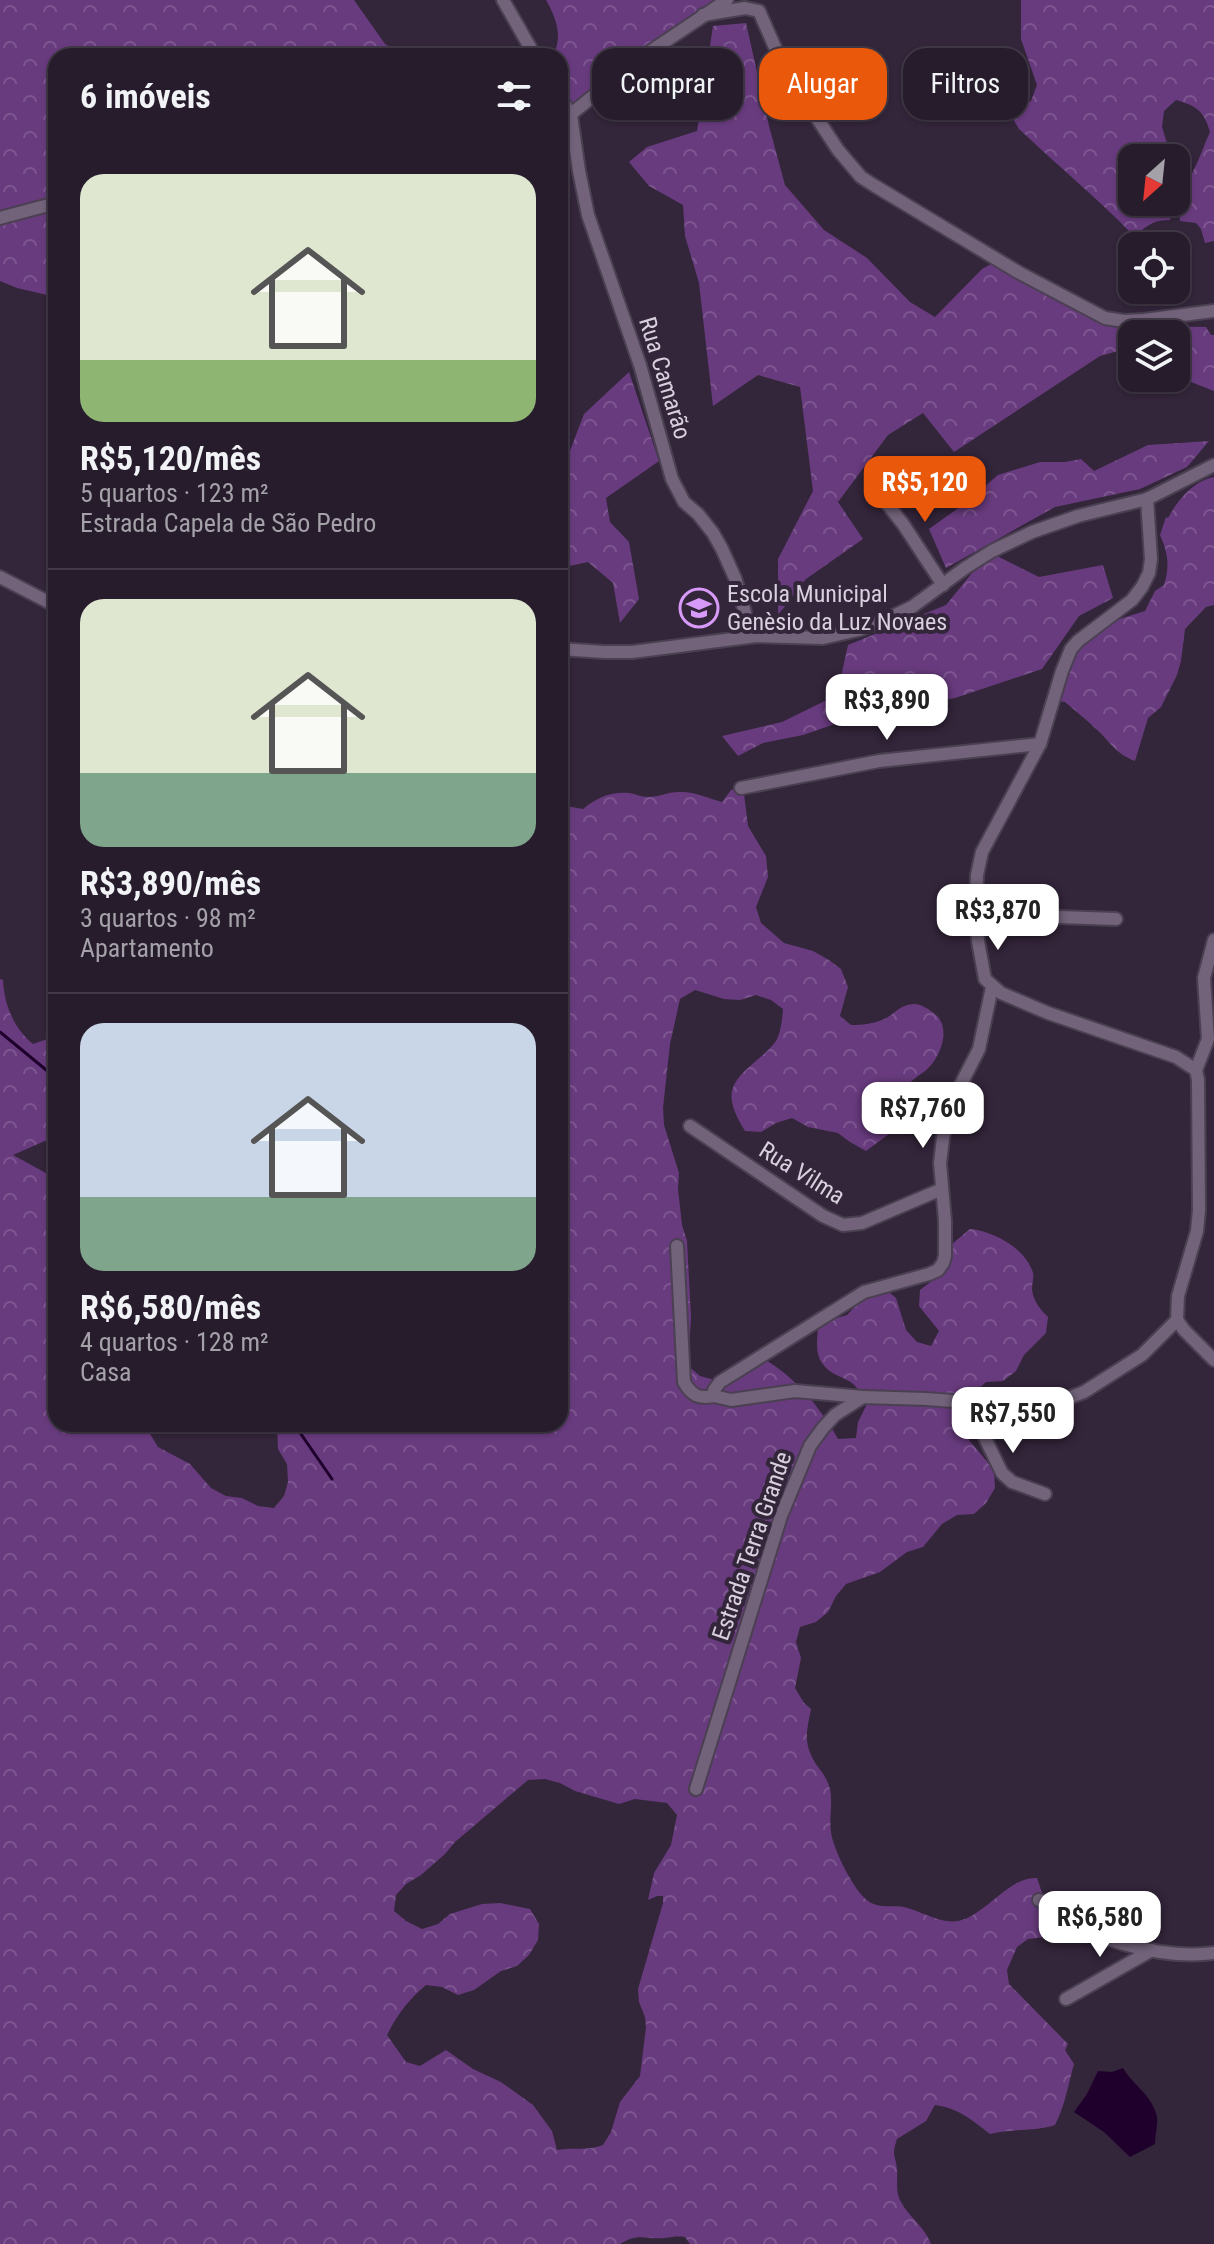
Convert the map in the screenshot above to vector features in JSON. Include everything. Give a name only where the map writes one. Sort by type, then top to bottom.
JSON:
[{"type":"street","points":[[503,0],[530,48]]},
{"type":"street","points":[[568,116],[613,78],[727,0]]},
{"type":"street","points":[[703,15],[745,8],[759,11],[794,83],[838,150],[861,177],[1018,272],[1114,320],[1144,320],[1214,311]]},
{"type":"street","name":"Rua Camarão","points":[[568,130],[588,215],[640,365],[672,479],[684,502],[698,514],[722,549],[735,578],[748,623],[757,636]]},
{"type":"street","points":[[0,218],[48,205]]},
{"type":"street","points":[[568,649],[632,652],[757,636],[823,638],[848,633],[894,616],[927,598],[992,551],[1032,532],[1078,516],[1147,499],[1214,465]]},
{"type":"street","points":[[874,487],[903,524],[943,585]]},
{"type":"street","points":[[1147,499],[1151,559],[1145,580],[1132,600],[1071,649],[1040,744],[982,852],[977,875],[976,914],[981,964],[985,979],[992,987],[1035,1008],[1176,1057],[1196,1070]]},
{"type":"street","points":[[0,577],[48,602]]},
{"type":"street","points":[[741,788],[879,761],[1040,744]]},
{"type":"street","points":[[976,914],[1116,919]]},
{"type":"street","points":[[1214,940],[1204,978],[1208,1039],[1196,1070],[1197,1231],[1178,1296],[1177,1320],[1214,1360]]},
{"type":"street","points":[[714,1396],[720,1382],[864,1292],[929,1274],[938,1270],[943,1263],[945,1221],[940,1163],[948,1115],[979,1049],[992,987]]},
{"type":"street","name":"Rua Vilma","points":[[690,1126],[823,1216],[843,1225],[862,1223],[942,1189]]},
{"type":"street","points":[[677,1246],[684,1382],[689,1391],[701,1398],[714,1396],[731,1400],[795,1391],[1034,1407],[1053,1404],[1084,1392],[1142,1355],[1177,1320]]},
{"type":"street","name":"Estrada Terra Grande","points":[[696,1789],[781,1516],[801,1465],[823,1428],[835,1415],[863,1397]]},
{"type":"street","points":[[998,1405],[987,1426],[985,1438],[1002,1473],[1012,1482],[1045,1494]]},
{"type":"street","points":[[1039,1900],[1108,1939],[1152,1950],[1185,1954],[1214,1953]]},
{"type":"street","points":[[1066,1999],[1152,1950]]},
{"type":"green space","points":[[0,0],[354,0],[385,44],[392,48],[48,48],[48,295],[0,281]]},
{"type":"green space","points":[[546,0],[723,0],[659,48],[592,48],[592,98],[568,112],[568,48],[556,48],[557,28]]},
{"type":"green space","points":[[1021,0],[1214,0],[1214,241],[1205,243],[1196,223],[1180,221],[1180,216],[1190,216],[1190,176],[1210,132],[1202,114],[1176,100],[1164,111],[1162,127],[1167,144],[1118,144],[1118,216],[1171,216],[1170,220],[1152,223],[1140,232],[1130,232],[1019,129],[1014,120],[1028,120],[1028,103],[1037,85],[1028,59],[1028,48],[1024,48],[1021,39]]},
{"type":"green space","points":[[746,23],[759,81],[759,120],[768,120],[785,185],[824,230],[867,258],[910,302],[935,317],[982,269],[993,263],[1118,326],[1118,351],[1100,356],[954,452],[923,413],[888,435],[838,502],[863,539],[806,579],[778,615],[778,559],[813,491],[800,387],[758,375],[713,406],[699,283],[685,236],[683,205],[649,186],[629,162],[647,147],[697,131],[699,120],[743,120],[743,48],[710,48],[713,26]]},
{"type":"green space","points":[[1190,327],[1206,327],[1214,335],[1214,391],[1190,382]]},
{"type":"green space","points":[[629,372],[659,461],[606,498],[610,522],[629,542],[639,599],[620,623],[613,583],[588,562],[568,566],[568,456],[584,414]]},
{"type":"green space","points":[[1209,441],[1187,467],[1140,489],[1055,507],[946,568],[929,529],[998,475],[1040,462],[1081,459],[1094,471],[1148,445]]},
{"type":"green space","points":[[1214,477],[1214,605],[1206,607],[1185,629],[1177,675],[1161,707],[1148,718],[1135,761],[1117,751],[1065,702],[1058,701],[1061,681],[1082,635],[1145,611],[1166,578],[1167,560],[1160,535],[1166,517],[1193,487]]},
{"type":"green space","points":[[995,555],[1039,577],[1103,565],[1113,598],[1079,616],[1042,669],[955,698],[858,716],[803,735],[763,743],[738,756],[722,736],[782,722],[837,695],[848,645],[946,605],[972,573]]},
{"type":"green space","points":[[743,786],[748,826],[766,856],[768,877],[756,907],[761,923],[784,943],[813,951],[841,969],[848,987],[840,1016],[851,1025],[867,1024],[886,1018],[905,1006],[917,1004],[936,1015],[943,1026],[943,1033],[935,1060],[904,1090],[893,1131],[866,1151],[838,1133],[808,1127],[792,1118],[761,1132],[745,1131],[734,1109],[734,1084],[776,1041],[783,1009],[771,1000],[756,995],[740,1000],[724,999],[695,990],[680,999],[670,1044],[663,1108],[664,1125],[679,1173],[682,1225],[687,1241],[691,1317],[688,1366],[700,1376],[715,1380],[760,1357],[784,1373],[805,1393],[838,1439],[856,1438],[858,1422],[866,1406],[862,1395],[851,1382],[822,1363],[817,1349],[818,1324],[847,1315],[868,1293],[884,1288],[896,1298],[906,1330],[917,1342],[931,1346],[939,1331],[919,1306],[920,1290],[933,1280],[945,1250],[970,1229],[997,1237],[1022,1254],[1033,1272],[1034,1297],[1048,1317],[1046,1333],[1024,1355],[1016,1371],[1003,1381],[986,1382],[974,1393],[968,1423],[969,1440],[994,1470],[995,1488],[986,1503],[974,1514],[957,1515],[942,1524],[923,1547],[907,1552],[880,1572],[846,1584],[828,1612],[816,1622],[800,1627],[796,1642],[801,1658],[795,1688],[811,1709],[808,1746],[830,1789],[831,1832],[836,1849],[851,1879],[868,1901],[881,1906],[904,1907],[944,1921],[958,1921],[978,1912],[1017,1883],[1037,1878],[1047,1907],[1051,1932],[1045,1937],[1028,1939],[1017,1947],[1007,1970],[1009,1984],[1068,2044],[1065,2050],[1074,2064],[1055,2125],[990,2134],[958,2112],[935,2105],[926,2121],[897,2139],[894,2153],[899,2198],[931,2244],[690,2244],[685,2237],[638,2237],[620,2244],[0,2244],[0,979],[3,980],[11,1015],[20,1031],[33,1044],[48,1039],[48,1140],[13,1155],[48,1175],[48,1432],[149,1432],[158,1447],[190,1464],[211,1488],[226,1496],[274,1508],[284,1496],[288,1482],[287,1464],[278,1449],[277,1432],[568,1432],[568,806],[583,809],[604,796],[616,793],[648,797],[684,792],[722,802],[731,790]],"holes":[[[545,1779],[619,1804],[635,1799],[667,1803],[677,1815],[671,1845],[654,1873],[648,1900],[663,1896],[638,1989],[646,2027],[640,2076],[620,2102],[611,2132],[603,2145],[557,2150],[552,2131],[533,2105],[501,2082],[473,2069],[446,2050],[420,2066],[406,2062],[387,2035],[404,2008],[426,1985],[442,1987],[458,1995],[474,1990],[501,1971],[517,1966],[529,1955],[538,1940],[539,1924],[530,1909],[500,1903],[482,1904],[450,1914],[438,1924],[422,1929],[394,1911],[396,1895],[528,1780]]]},
{"type":"shaded area","points":[[1123,2068],[1147,2097],[1157,2117],[1155,2144],[1130,2157],[1104,2132],[1074,2112],[1098,2071],[1112,2072]]},
{"type":"waterway","points":[[0,1032],[48,1071]]},
{"type":"waterway","points":[[300,1432],[332,1479]]},
{"type":"place","name":"Escola Municipal Genèsio da Luz Novaes","points":[[699,608]]}]
